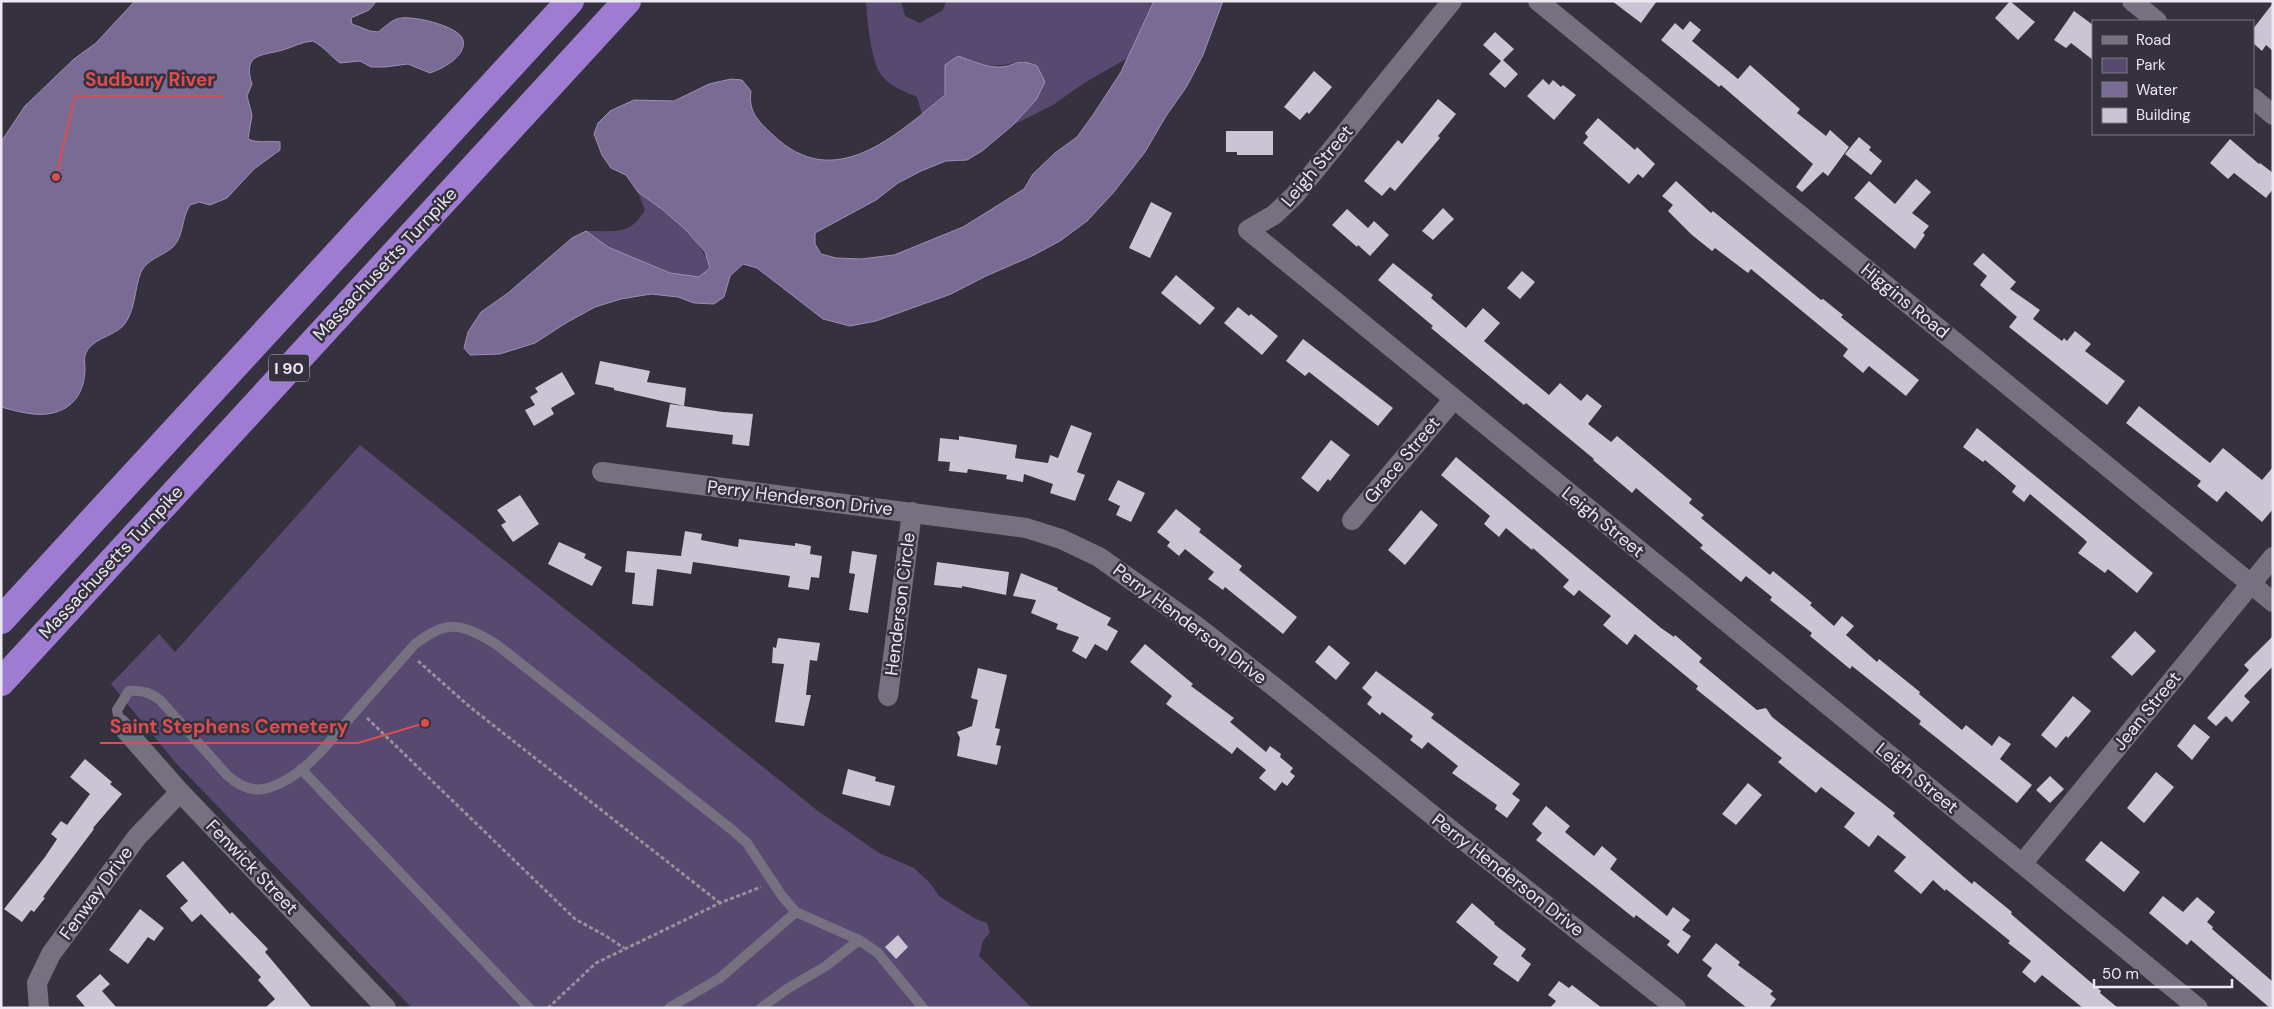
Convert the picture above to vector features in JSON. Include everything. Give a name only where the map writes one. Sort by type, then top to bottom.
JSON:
[{"type":"highway","name":"I 90","points":[[1,620],[570,1]]},
{"type":"highway","name":"Massachusetts Turnpike","points":[[1,682],[627,1]]},
{"type":"street","name":"Leigh Street","points":[[1452,1],[1295,195],[1274,215],[1248,230],[1453,400],[2198,1008]]},
{"type":"street","name":"Higgins Road","points":[[1538,1],[2273,602]]},
{"type":"street","points":[[2132,1],[2156,20]]},
{"type":"street","points":[[2254,99],[2272,113]]},
{"type":"street","name":"Grace Street","points":[[1352,520],[1453,400]]},
{"type":"street","name":"Perry Henderson Drive","points":[[602,472],[1026,528],[1061,539],[1099,557],[1198,628],[1275,687],[1452,831],[1676,1008]]},
{"type":"street","name":"Henderson Circle","points":[[888,696],[912,512]]},
{"type":"street","name":"Jean Street","points":[[2022,864],[2273,557]]},
{"type":"street","name":"Fenwick Street","points":[[120,724],[180,792],[386,1008]]},
{"type":"street","name":"Fenway Drive","points":[[39,1008],[37,983],[51,954],[137,837],[180,792]]},
{"type":"lane","points":[[120,724],[117,710],[121,700],[129,691],[140,690],[150,693],[160,700],[237,784],[250,789],[267,789],[302,769],[408,652],[428,634],[440,628],[450,626],[478,633],[496,644],[731,829],[746,843],[796,912],[859,940],[878,953],[923,1008]]},
{"type":"lane","points":[[302,769],[529,1008]]},
{"type":"lane","points":[[669,1008],[720,978],[796,912]]},
{"type":"lane","points":[[761,1008],[786,990],[826,966],[859,940]]},
{"type":"path","points":[[408,652],[478,713],[720,903]]},
{"type":"path","points":[[358,709],[575,919],[624,948]]},
{"type":"path","points":[[548,1008],[596,962],[720,903],[774,883]]},
{"type":"green space","points":[[866,1],[901,1],[905,16],[920,23],[943,10],[946,1],[1154,1],[1128,58],[1084,83],[1053,105],[1013,125],[1036,100],[1024,61],[1005,65],[991,65],[958,56],[945,65],[945,95],[922,114],[917,97],[890,84],[883,77],[875,63],[870,41]]},
{"type":"green space","points":[[638,192],[690,234],[705,256],[710,268],[699,277],[670,273],[608,247],[586,231],[613,231],[633,225],[645,210]]},
{"type":"green space","points":[[360,445],[818,811],[879,853],[914,868],[930,883],[940,897],[976,919],[987,923],[990,932],[983,941],[979,956],[1032,1008],[412,1008],[175,762],[111,684],[159,634],[175,652]]},
{"type":"water","points":[[135,1],[374,1],[375,3],[369,10],[351,18],[352,24],[378,32],[397,19],[412,18],[433,22],[460,35],[463,40],[463,46],[453,61],[430,73],[408,64],[371,67],[360,61],[340,63],[313,41],[264,54],[253,60],[249,73],[252,84],[247,96],[252,115],[248,139],[280,142],[280,150],[254,169],[227,198],[210,205],[199,202],[190,205],[177,243],[147,264],[141,272],[133,307],[123,326],[96,342],[88,350],[85,355],[84,381],[78,395],[67,407],[51,413],[35,414],[1,407],[1,142],[25,106],[74,59],[96,43]]},
{"type":"water","points":[[1154,1],[1223,1],[1203,55],[1187,86],[1166,116],[1145,152],[1113,193],[1087,221],[1060,241],[1032,256],[951,294],[876,321],[850,326],[823,319],[757,268],[743,264],[730,276],[724,297],[714,304],[694,303],[678,297],[651,294],[621,299],[595,307],[535,343],[500,354],[470,355],[464,348],[468,332],[481,312],[508,293],[572,238],[586,231],[608,247],[670,273],[699,277],[710,268],[705,252],[686,230],[638,192],[626,175],[611,168],[602,155],[594,134],[598,123],[610,111],[634,100],[674,101],[709,84],[731,79],[742,80],[751,91],[751,105],[755,116],[773,135],[796,152],[819,159],[841,159],[863,152],[885,141],[906,127],[945,95],[945,65],[958,56],[993,67],[1004,67],[1020,62],[1037,66],[1045,82],[1036,100],[1013,125],[982,151],[967,160],[946,161],[921,171],[898,183],[876,200],[815,233],[815,244],[821,254],[836,258],[861,259],[894,255],[963,227],[1024,189],[1033,174],[1055,153],[1077,137],[1093,115],[1121,72]]},
{"type":"building","points":[[1612,1],[1657,1],[1641,23]]},
{"type":"building","points":[[2010,1],[2035,22],[2018,40],[1995,18]]},
{"type":"building","points":[[2273,3],[2273,51],[2266,45],[2262,51],[2254,44],[2254,28]]},
{"type":"building","points":[[2074,11],[2092,24],[2092,59],[2071,43],[2066,48],[2054,40]]},
{"type":"building","points":[[1690,21],[1701,30],[1692,41],[1738,79],[1750,65],[1800,109],[1797,113],[1826,136],[1830,130],[1849,147],[1828,176],[1823,172],[1802,192],[1796,187],[1813,164],[1721,85],[1719,87],[1661,40],[1675,23],[1683,30]]},
{"type":"building","points":[[1495,32],[1514,49],[1503,60],[1518,74],[1505,88],[1489,74],[1501,61],[1483,45]]},
{"type":"building","points":[[1314,71],[1332,87],[1309,114],[1307,112],[1300,120],[1284,107]]},
{"type":"building","points":[[1543,79],[1549,85],[1553,80],[1576,95],[1554,120],[1527,96]]},
{"type":"building","points":[[1438,99],[1456,114],[1438,136],[1440,138],[1395,191],[1390,187],[1382,196],[1364,181],[1398,140],[1402,144]]},
{"type":"building","points":[[1598,118],[1635,150],[1637,147],[1655,164],[1643,178],[1638,174],[1629,184],[1583,143],[1588,137],[1585,133]]},
{"type":"building","points":[[1226,131],[1273,131],[1273,155],[1237,155],[1237,152],[1226,152]]},
{"type":"building","points":[[1859,137],[1871,147],[1869,150],[1882,161],[1871,175],[1845,154]]},
{"type":"building","points":[[2230,139],[2259,164],[2273,173],[2273,189],[2266,198],[2234,173],[2228,179],[2210,163]]},
{"type":"building","points":[[1916,179],[1931,192],[1912,213],[1929,226],[1915,249],[1854,198],[1869,181],[1895,204]]},
{"type":"building","points":[[1676,181],[1711,213],[1713,211],[1821,300],[1823,299],[1843,315],[1841,317],[1919,380],[1906,396],[1869,366],[1863,373],[1843,356],[1848,349],[1751,269],[1748,273],[1715,248],[1712,251],[1692,235],[1668,211],[1673,205],[1662,196]]},
{"type":"building","points":[[1151,202],[1172,213],[1150,258],[1129,248]]},
{"type":"building","points":[[1443,208],[1454,219],[1433,240],[1422,231]]},
{"type":"building","points":[[1347,209],[1368,228],[1374,221],[1389,235],[1370,256],[1332,225]]},
{"type":"building","points":[[1983,253],[2016,282],[2010,289],[2040,310],[2033,319],[2062,341],[2064,338],[2067,341],[2075,331],[2091,344],[2085,351],[2125,381],[2107,405],[2009,327],[2017,317],[1980,285],[1987,276],[1973,264]]},
{"type":"building","points":[[1393,263],[1433,295],[1431,298],[1466,328],[1483,308],[1500,323],[1484,341],[1549,395],[1560,383],[1581,401],[1587,394],[1602,406],[1588,424],[1611,442],[1617,436],[1692,499],[1689,503],[1704,515],[1701,518],[1770,575],[1773,571],[1812,603],[1810,605],[1834,626],[1842,616],[1854,626],[1846,635],[1877,662],[1879,659],[1920,692],[1919,694],[1962,730],[1966,725],[1992,746],[1999,736],[2011,744],[2000,759],[2032,785],[2017,803],[1919,724],[1921,721],[1852,666],[1850,669],[1810,636],[1812,633],[1770,600],[1772,597],[1746,576],[1741,582],[1700,548],[1703,545],[1636,488],[1632,493],[1526,403],[1524,405],[1431,328],[1433,326],[1378,280]]},
{"type":"building","points":[[1522,271],[1535,282],[1520,299],[1507,288]]},
{"type":"building","points":[[1176,275],[1215,308],[1200,325],[1161,293]]},
{"type":"building","points":[[1238,307],[1249,316],[1251,314],[1278,336],[1262,355],[1224,323]]},
{"type":"building","points":[[1303,339],[1393,408],[1378,426],[1309,372],[1305,376],[1286,361]]},
{"type":"building","points":[[600,361],[650,371],[647,382],[686,388],[684,406],[595,384]]},
{"type":"building","points":[[562,372],[575,394],[551,408],[554,414],[534,426],[525,410],[535,405],[530,397],[538,392],[535,388]]},
{"type":"building","points":[[670,404],[723,412],[753,414],[749,446],[732,444],[733,435],[666,427]]},
{"type":"building","points":[[2139,406],[2210,463],[2223,448],[2262,480],[2273,467],[2273,509],[2262,522],[2226,491],[2217,502],[2197,486],[2201,481],[2126,423]]},
{"type":"building","points":[[1071,425],[1092,433],[1077,472],[1085,475],[1075,501],[1050,493],[1053,484],[1024,474],[1023,482],[1006,479],[1007,475],[968,469],[967,473],[949,471],[950,462],[938,461],[940,438],[959,440],[959,436],[1017,445],[1015,458],[1048,463],[1050,455],[1058,458]]},
{"type":"building","points":[[1977,428],[2153,573],[2137,593],[2108,569],[2105,573],[2078,553],[2087,542],[2084,539],[2030,494],[2024,502],[2012,492],[2016,486],[1985,460],[1983,462],[1963,447]]},
{"type":"building","points":[[1331,440],[1350,455],[1330,481],[1328,479],[1318,492],[1301,478]]},
{"type":"building","points":[[1456,457],[1661,628],[1674,637],[1675,635],[1702,658],[1699,662],[1757,710],[1766,708],[1772,717],[1895,813],[1893,816],[1972,884],[1974,881],[2012,912],[2011,914],[2101,991],[2100,993],[2118,1008],[2083,1008],[2042,975],[2035,983],[2022,972],[2031,961],[2008,943],[2010,941],[1946,889],[1945,891],[1933,880],[1921,894],[1894,871],[1906,857],[1878,835],[1869,847],[1844,827],[1855,813],[1821,787],[1816,793],[1778,762],[1782,758],[1696,689],[1698,686],[1635,634],[1627,645],[1603,625],[1611,616],[1579,590],[1574,596],[1563,587],[1569,580],[1533,548],[1532,550],[1506,528],[1499,537],[1484,524],[1490,516],[1441,475]]},
{"type":"building","points":[[1118,480],[1145,493],[1131,522],[1116,515],[1120,506],[1108,500]]},
{"type":"building","points":[[520,495],[539,524],[513,542],[501,525],[506,522],[497,510]]},
{"type":"building","points":[[1176,509],[1201,529],[1199,532],[1242,566],[1239,570],[1297,617],[1283,634],[1225,587],[1223,590],[1208,579],[1214,572],[1185,549],[1179,556],[1167,546],[1170,542],[1157,532]]},
{"type":"building","points":[[1421,510],[1438,525],[1405,565],[1388,550]]},
{"type":"building","points":[[685,531],[702,534],[701,540],[738,547],[739,539],[795,546],[795,543],[811,546],[810,554],[822,556],[819,578],[811,577],[809,590],[788,587],[790,576],[693,562],[691,574],[657,569],[653,606],[632,604],[635,573],[625,572],[627,551],[681,556]]},
{"type":"building","points":[[559,542],[586,554],[584,558],[602,567],[592,586],[548,564]]},
{"type":"building","points":[[852,551],[877,555],[868,613],[849,610],[855,574],[849,573]]},
{"type":"building","points":[[937,562],[1009,572],[1006,595],[962,586],[962,588],[934,585]]},
{"type":"building","points":[[1021,573],[1058,588],[1057,590],[1111,618],[1107,625],[1118,631],[1107,651],[1095,644],[1086,659],[1072,651],[1079,637],[1056,629],[1058,624],[1031,613],[1036,600],[1013,596]]},
{"type":"building","points":[[2135,631],[2156,651],[2132,676],[2111,657]]},
{"type":"building","points":[[2273,636],[2273,666],[2244,696],[2250,702],[2232,722],[2226,716],[2216,726],[2207,718],[2249,670],[2244,665]]},
{"type":"building","points":[[778,638],[820,643],[817,661],[810,660],[806,695],[811,695],[804,726],[775,722],[784,664],[772,663],[773,647],[776,648]]},
{"type":"building","points":[[1145,644],[1193,684],[1191,686],[1234,718],[1230,722],[1266,752],[1270,746],[1281,754],[1280,757],[1293,768],[1290,772],[1295,776],[1287,786],[1282,782],[1275,791],[1259,778],[1266,770],[1237,747],[1232,754],[1166,704],[1172,696],[1130,662]]},
{"type":"building","points":[[1329,645],[1350,663],[1336,680],[1315,662]]},
{"type":"building","points":[[978,668],[1007,675],[995,728],[1000,729],[996,745],[1001,746],[997,765],[957,756],[960,738],[957,732],[972,726],[978,700],[971,698]]},
{"type":"building","points":[[1376,671],[1434,714],[1431,718],[1520,784],[1512,794],[1520,800],[1507,818],[1495,809],[1497,805],[1452,773],[1458,766],[1428,742],[1422,749],[1410,740],[1413,736],[1382,712],[1380,715],[1367,704],[1372,697],[1362,688]]},
{"type":"building","points":[[2073,696],[2091,711],[2068,738],[2066,736],[2056,748],[2041,735]]},
{"type":"building","points":[[2194,724],[2210,737],[2192,760],[2177,746]]},
{"type":"building","points":[[85,759],[112,782],[110,784],[122,794],[93,828],[43,897],[45,898],[34,912],[31,910],[22,922],[4,909],[57,839],[51,834],[61,821],[67,825],[90,794],[70,777]]},
{"type":"building","points":[[848,769],[876,777],[875,781],[895,786],[890,806],[842,794]]},
{"type":"building","points":[[2156,772],[2174,787],[2144,823],[2127,808]]},
{"type":"building","points":[[2050,776],[2064,789],[2050,803],[2036,790]]},
{"type":"building","points":[[1748,783],[1762,795],[1736,825],[1722,814]]},
{"type":"building","points":[[1546,806],[1570,826],[1565,832],[1594,856],[1602,846],[1617,859],[1610,869],[1667,916],[1673,907],[1690,920],[1682,930],[1691,936],[1678,954],[1667,945],[1670,941],[1636,915],[1634,918],[1536,840],[1542,833],[1532,824]]},
{"type":"building","points":[[2101,841],[2140,872],[2124,892],[2085,860]]},
{"type":"building","points":[[183,861],[230,914],[232,912],[268,949],[265,952],[312,1008],[265,1008],[275,999],[258,980],[261,977],[201,914],[192,922],[180,908],[188,901],[166,876]]},
{"type":"building","points":[[2163,896],[2183,912],[2197,897],[2215,912],[2207,922],[2213,927],[2212,929],[2273,982],[2273,1008],[2270,1008],[2191,940],[2187,945],[2149,913]]},
{"type":"building","points":[[1472,903],[1494,924],[1526,949],[1521,956],[1531,964],[1518,982],[1493,964],[1498,957],[1456,922]]},
{"type":"building","points":[[140,909],[164,928],[154,941],[148,937],[128,964],[109,950]]},
{"type":"building","points":[[898,935],[908,947],[896,959],[885,947]]},
{"type":"building","points":[[1716,943],[1740,962],[1738,965],[1773,991],[1770,994],[1776,999],[1769,1008],[1747,1008],[1707,976],[1712,968],[1702,960]]},
{"type":"building","points":[[100,974],[110,984],[102,991],[117,1008],[86,1008],[76,996]]},
{"type":"building","points":[[1559,981],[1569,988],[1572,985],[1602,1008],[1550,1008],[1556,1001],[1548,995]]},
{"type":"place","name":"Sudbury River","points":[[56,177]]},
{"type":"place","name":"Saint Stephens Cemetery","points":[[425,723]]}]
